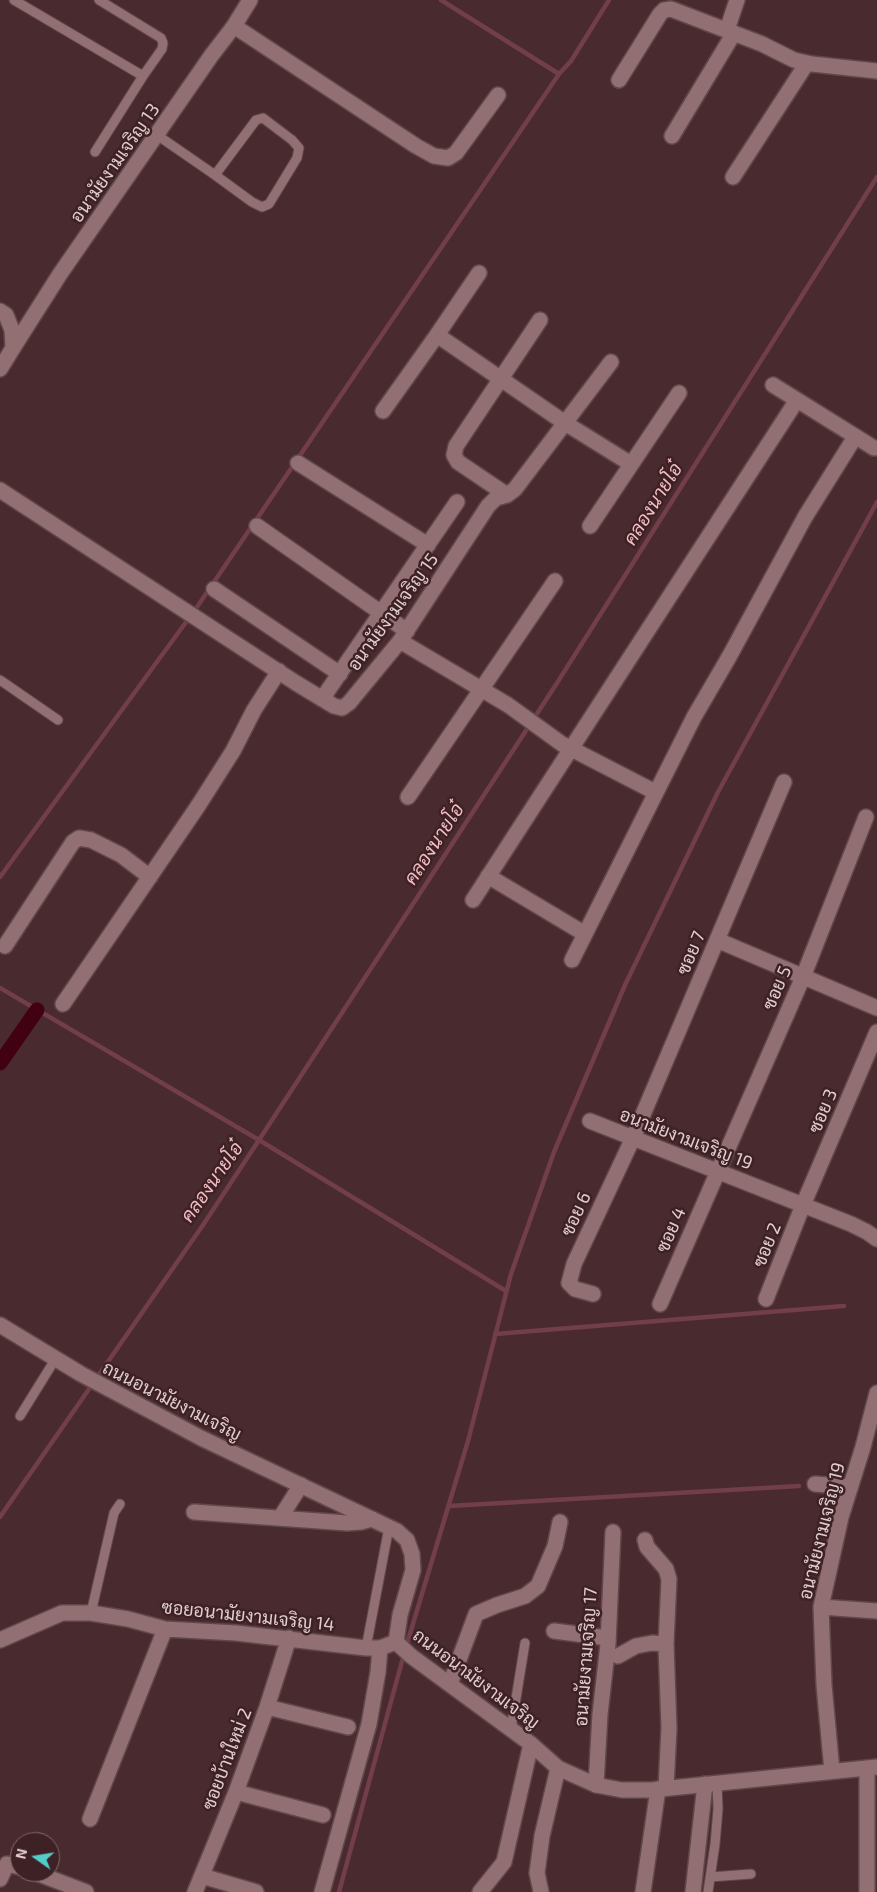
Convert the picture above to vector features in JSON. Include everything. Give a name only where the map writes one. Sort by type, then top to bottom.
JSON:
[{"type":"street","name":"อนามัยงามเจริญ 13","points":[[13,348],[60,274],[234,26],[250,0]]},
{"type":"street","points":[[672,136],[731,32],[737,0]]},
{"type":"street","points":[[619,80],[660,14],[664,10],[671,9],[762,44],[794,60],[877,71]]},
{"type":"street","points":[[234,26],[434,156],[448,158],[456,152],[498,95]]},
{"type":"street","points":[[733,178],[807,63]]},
{"type":"street","points":[[383,411],[479,273]]},
{"type":"street","points":[[0,311],[6,315],[12,330],[13,348],[0,369]]},
{"type":"street","points":[[507,496],[458,462],[454,455],[456,446],[540,320]]},
{"type":"street","points":[[437,335],[564,423],[631,464]]},
{"type":"street","name":"อนามัยงามเจริญ 15","points":[[0,490],[278,671],[334,706],[342,708],[349,703],[403,636],[488,506],[496,498],[507,496],[515,489],[611,362]]},
{"type":"street","points":[[773,385],[874,448]]},
{"type":"street","points":[[590,526],[679,393]]},
{"type":"street","points":[[473,900],[797,400]]},
{"type":"street","points":[[572,960],[694,717],[805,518],[855,437]]},
{"type":"street","points":[[298,463],[428,545]]},
{"type":"street","points":[[322,699],[457,502]]},
{"type":"street","points":[[257,526],[380,612],[403,636],[571,749],[655,792]]},
{"type":"street","points":[[408,797],[555,581]]},
{"type":"street","points":[[214,589],[340,674]]},
{"type":"street","points":[[63,1004],[233,751],[254,710],[278,671]]},
{"type":"street","name":"ซอย 7","points":[[633,1138],[784,782]]},
{"type":"street","name":"ซอย 5","points":[[717,1172],[803,977],[866,817]]},
{"type":"street","points":[[5,946],[73,842],[79,838],[91,840],[120,855],[150,877]]},
{"type":"street","points":[[488,876],[585,934]]},
{"type":"street","points":[[717,940],[877,1008]]},
{"type":"street","name":"ซอย 3","points":[[803,1205],[877,1032]]},
{"type":"street","name":"อนามัยงามเจริญ 19","points":[[590,1121],[859,1228],[877,1240]]},
{"type":"street","name":"ซอย 6","points":[[593,1294],[575,1289],[569,1283],[574,1264],[633,1138]]},
{"type":"street","name":"ซอย 4","points":[[660,1304],[717,1172]]},
{"type":"street","name":"ซอย 2","points":[[766,1299],[803,1205]]},
{"type":"street","name":"ถนนอนามัยงามเจริญ","points":[[0,1325],[81,1374],[201,1438],[389,1527],[407,1540],[412,1554],[413,1570],[400,1615],[396,1643],[531,1744],[558,1768],[596,1785],[622,1790],[711,1784],[872,1767]]},
{"type":"street","name":"อนามัยงามเจริญ 19","points":[[832,1771],[824,1684],[821,1607],[841,1516],[863,1447],[877,1392]]},
{"type":"street","points":[[815,1484],[850,1488]]},
{"type":"street","points":[[280,1518],[301,1485]]},
{"type":"street","points":[[194,1512],[347,1523],[372,1519]]},
{"type":"street","points":[[450,1684],[476,1614],[525,1596],[538,1586],[555,1546],[560,1522]]},
{"type":"street","name":"อนามัยงามเจริญ 17","points":[[596,1785],[600,1714],[608,1638],[613,1532]]},
{"type":"street","points":[[643,1892],[662,1788],[668,1728],[666,1644],[669,1579],[666,1569],[647,1547],[645,1540]]},
{"type":"street","points":[[821,1607],[877,1611]]},
{"type":"street","name":"ซอยอนามัยงามเจริญ 14","points":[[0,1640],[62,1613],[91,1613],[128,1619],[165,1629],[236,1632],[373,1648],[396,1643]]},
{"type":"street","points":[[90,1819],[165,1629]]},
{"type":"street","points":[[554,1631],[608,1638]]},
{"type":"street","name":"ซอยบ้านใหม่ 2","points":[[195,1892],[236,1792],[267,1707],[289,1638]]},
{"type":"street","points":[[618,1656],[636,1646],[652,1643],[666,1644]]},
{"type":"street","points":[[322,1892],[369,1724],[378,1672],[373,1648]]},
{"type":"street","points":[[267,1707],[348,1727]]},
{"type":"street","points":[[480,1892],[504,1862],[531,1744]]},
{"type":"street","points":[[867,1892],[872,1767]]},
{"type":"street","points":[[541,1892],[537,1872],[542,1836],[558,1768]]},
{"type":"street","points":[[693,1892],[711,1784]]},
{"type":"street","points":[[236,1792],[323,1815]]},
{"type":"street","points":[[0,1879],[7,1864],[10,1865]]},
{"type":"street","points":[[202,1876],[256,1892]]},
{"type":"street","points":[[60,1882],[86,1892]]},
{"type":"lane","points":[[14,0],[143,76]]},
{"type":"lane","points":[[96,152],[162,48],[163,43],[161,38],[99,0]]},
{"type":"lane","points":[[157,135],[252,202],[262,207],[269,204],[297,158],[298,148],[292,140],[263,118],[256,120],[215,175]]},
{"type":"lane","points":[[0,680],[58,720]]},
{"type":"lane","points":[[20,1416],[56,1358]]},
{"type":"lane","points":[[91,1613],[114,1513],[120,1504]]},
{"type":"lane","points":[[373,1648],[389,1527]]},
{"type":"lane","points":[[511,1729],[525,1643]]},
{"type":"lane","points":[[708,1892],[718,1810],[711,1784]]},
{"type":"lane","points":[[710,1877],[752,1874]]},
{"type":"waterway","points":[[441,0],[559,74],[571,61],[609,0]]},
{"type":"waterway","points":[[0,877],[197,607],[559,74]]},
{"type":"waterway","name":"คลองนายโอ๋","points":[[0,1517],[203,1225],[259,1140],[557,683],[877,177]]},
{"type":"waterway","points":[[406,1647],[468,1441],[511,1274],[554,1152],[625,985],[718,792],[877,502]]},
{"type":"waterway","points":[[0,988],[259,1140],[506,1291]]},
{"type":"waterway","points":[[0,1063],[37,1010]]},
{"type":"waterway","points":[[495,1334],[844,1306]]},
{"type":"waterway","points":[[449,1506],[799,1486]]},
{"type":"waterway","points":[[339,1892],[404,1654]]}]
